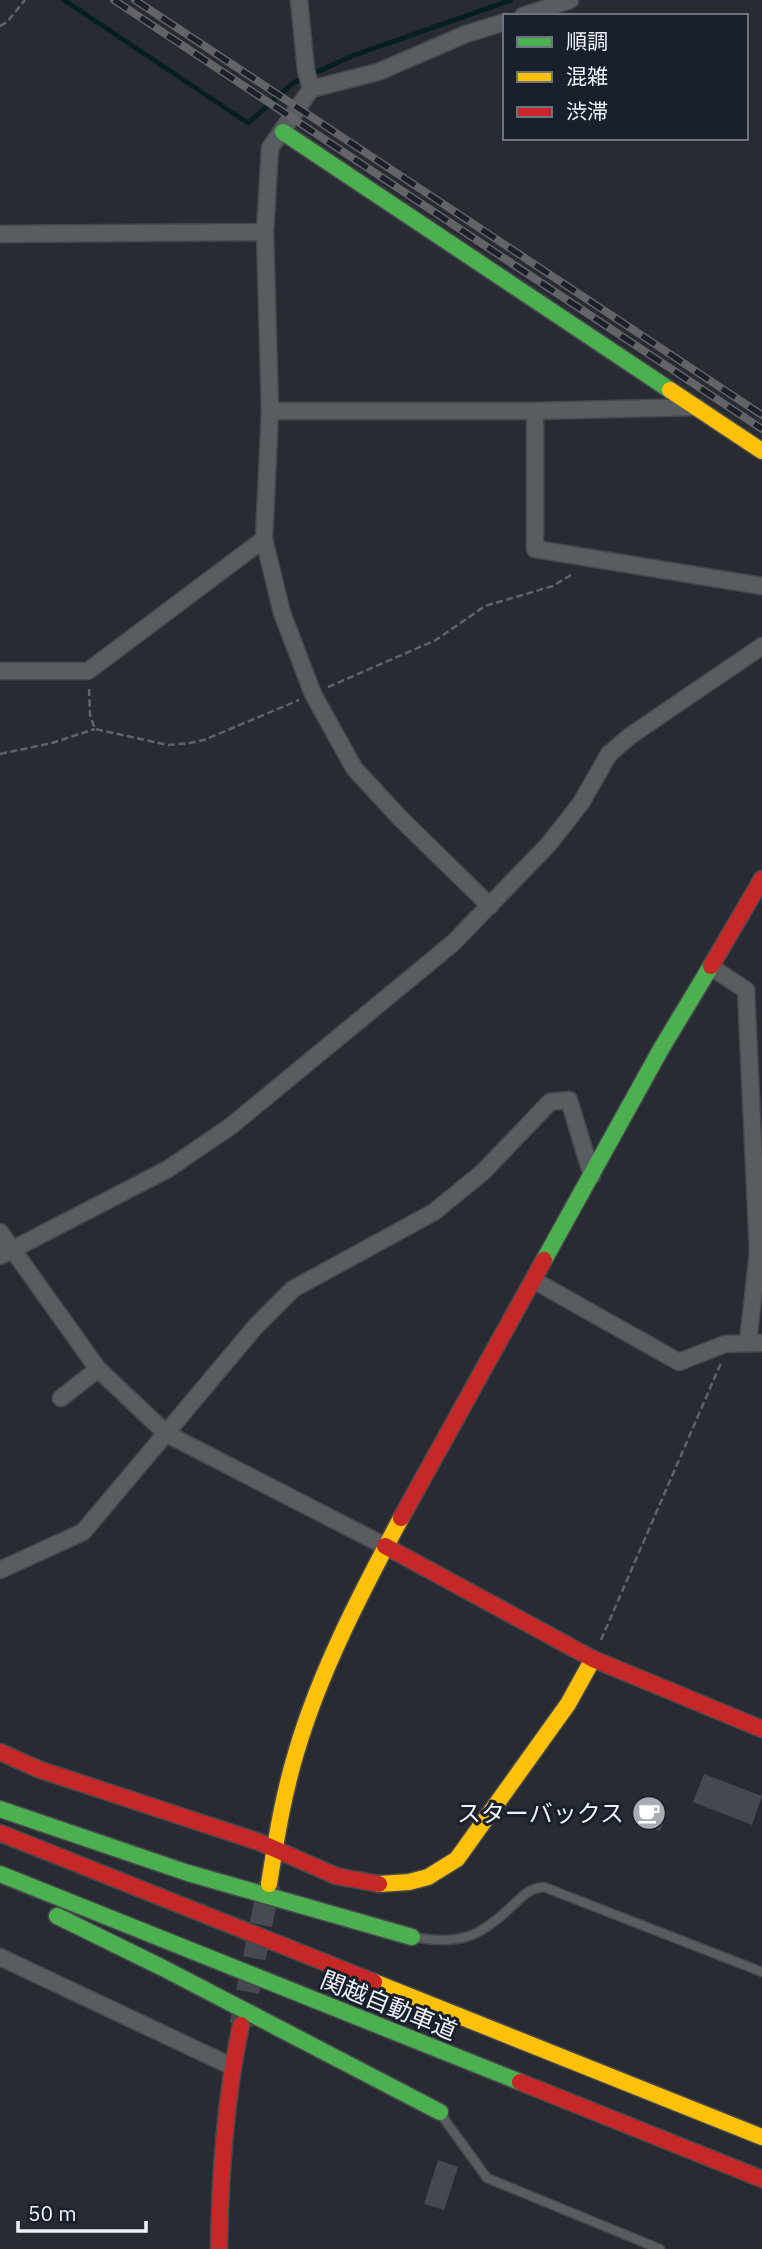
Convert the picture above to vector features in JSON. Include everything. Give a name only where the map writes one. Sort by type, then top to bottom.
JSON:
[{"type":"main road","points":[[283,132],[762,450]]},
{"type":"main road","points":[[269,1884],[272,1847],[318,1686],[385,1546],[535,1281],[661,1049],[757,894],[762,879]]},
{"type":"main road","points":[[385,1546],[593,1659],[762,1729]]},
{"type":"main road","points":[[0,1752],[38,1769],[272,1847],[337,1876],[382,1884],[409,1882],[443,1870],[457,1859],[568,1704],[593,1659]]},
{"type":"main road","points":[[0,1809],[188,1873],[412,1937]]},
{"type":"main road","name":"関越自動車道","points":[[0,1833],[762,2137]]},
{"type":"main road","name":"関越自動車道","points":[[0,1874],[762,2179]]},
{"type":"main road","points":[[0,1891],[22,1900]]},
{"type":"main road","points":[[45,1911],[163,1968],[440,2112]]},
{"type":"main road","points":[[219,2249],[219,2197],[231,2066],[241,2025]]},
{"type":"street","points":[[299,0],[308,80],[283,132],[270,148],[265,232],[270,411],[264,539],[282,612],[313,694],[354,768],[400,818],[490,906]]},
{"type":"street","points":[[529,14],[570,0]]},
{"type":"street","points":[[308,80],[378,72],[466,34],[503,23]]},
{"type":"street","points":[[0,234],[265,232]]},
{"type":"street","points":[[270,411],[535,411],[697,407]]},
{"type":"street","points":[[535,411],[535,549],[762,586]]},
{"type":"street","points":[[0,671],[88,671],[264,539]]},
{"type":"street","points":[[6,1252],[168,1169],[231,1126],[453,943],[548,845],[581,803],[609,754],[630,736],[762,646]]},
{"type":"street","points":[[535,1281],[679,1362],[725,1343],[755,1342],[758,1252],[746,990],[711,967]]},
{"type":"street","points":[[0,1570],[83,1532],[256,1326],[293,1289],[434,1212],[483,1172],[550,1102],[569,1100],[592,1176]]},
{"type":"street","points":[[0,1232],[6,1252],[98,1369],[167,1434],[385,1546]]},
{"type":"street","points":[[61,1398],[98,1369]]},
{"type":"street","points":[[0,1957],[231,2066]]},
{"type":"lane","points":[[412,1937],[449,1940],[474,1936],[500,1918],[528,1890],[544,1887],[762,1972]]},
{"type":"lane","points":[[440,2112],[487,2178],[660,2249]]},
{"type":"path","points":[[0,26],[7,22],[25,0]]},
{"type":"path","points":[[0,754],[52,743],[95,729],[168,744],[204,740],[436,640],[485,607],[553,586],[598,559]]},
{"type":"path","points":[[88,671],[90,715],[95,729]]},
{"type":"path","points":[[593,1659],[721,1363],[725,1343]]},
{"type":"building","points":[[704,1774],[762,1796],[752,1825],[693,1802]]},
{"type":"building","points":[[642,1801],[668,1812],[660,1831],[634,1820]]},
{"type":"building","points":[[438,2160],[458,2167],[444,2210],[424,2204]]},
{"type":"waterway","points":[[64,0],[248,123],[293,83],[352,56],[511,0]]},
{"type":"tunnel","points":[[241,2025],[269,1884]]},
{"type":"railway","points":[[114,0],[762,429]]},
{"type":"railway","points":[[135,0],[762,415]]},
{"type":"traffic: fast","points":[[283,132],[670,390]]},
{"type":"traffic: fast","points":[[544,1260],[661,1049],[711,966]]},
{"type":"traffic: fast","points":[[0,1809],[188,1873],[412,1937]]},
{"type":"traffic: fast","points":[[0,1874],[520,2082]]},
{"type":"traffic: fast","points":[[57,1916],[440,2112]]},
{"type":"traffic: slow","points":[[670,390],[762,451]]},
{"type":"traffic: slow","points":[[269,1884],[287,1785],[306,1722],[342,1633],[401,1518]]},
{"type":"traffic: slow","points":[[379,1884],[409,1882],[428,1877],[457,1859],[568,1704],[593,1659]]},
{"type":"traffic: slow","points":[[374,1982],[762,2137]]},
{"type":"traffic: jam","points":[[711,966],[762,879]]},
{"type":"traffic: jam","points":[[401,1518],[544,1260]]},
{"type":"traffic: jam","points":[[385,1546],[593,1659],[762,1729]]},
{"type":"traffic: jam","points":[[0,1752],[38,1769],[259,1842],[336,1876],[379,1884]]},
{"type":"traffic: jam","points":[[0,1833],[374,1982]]},
{"type":"traffic: jam","points":[[219,2249],[224,2136],[241,2025]]},
{"type":"traffic: jam","points":[[520,2082],[762,2179]]},
{"type":"place","name":"スターバックス","points":[[649,1813]]}]
